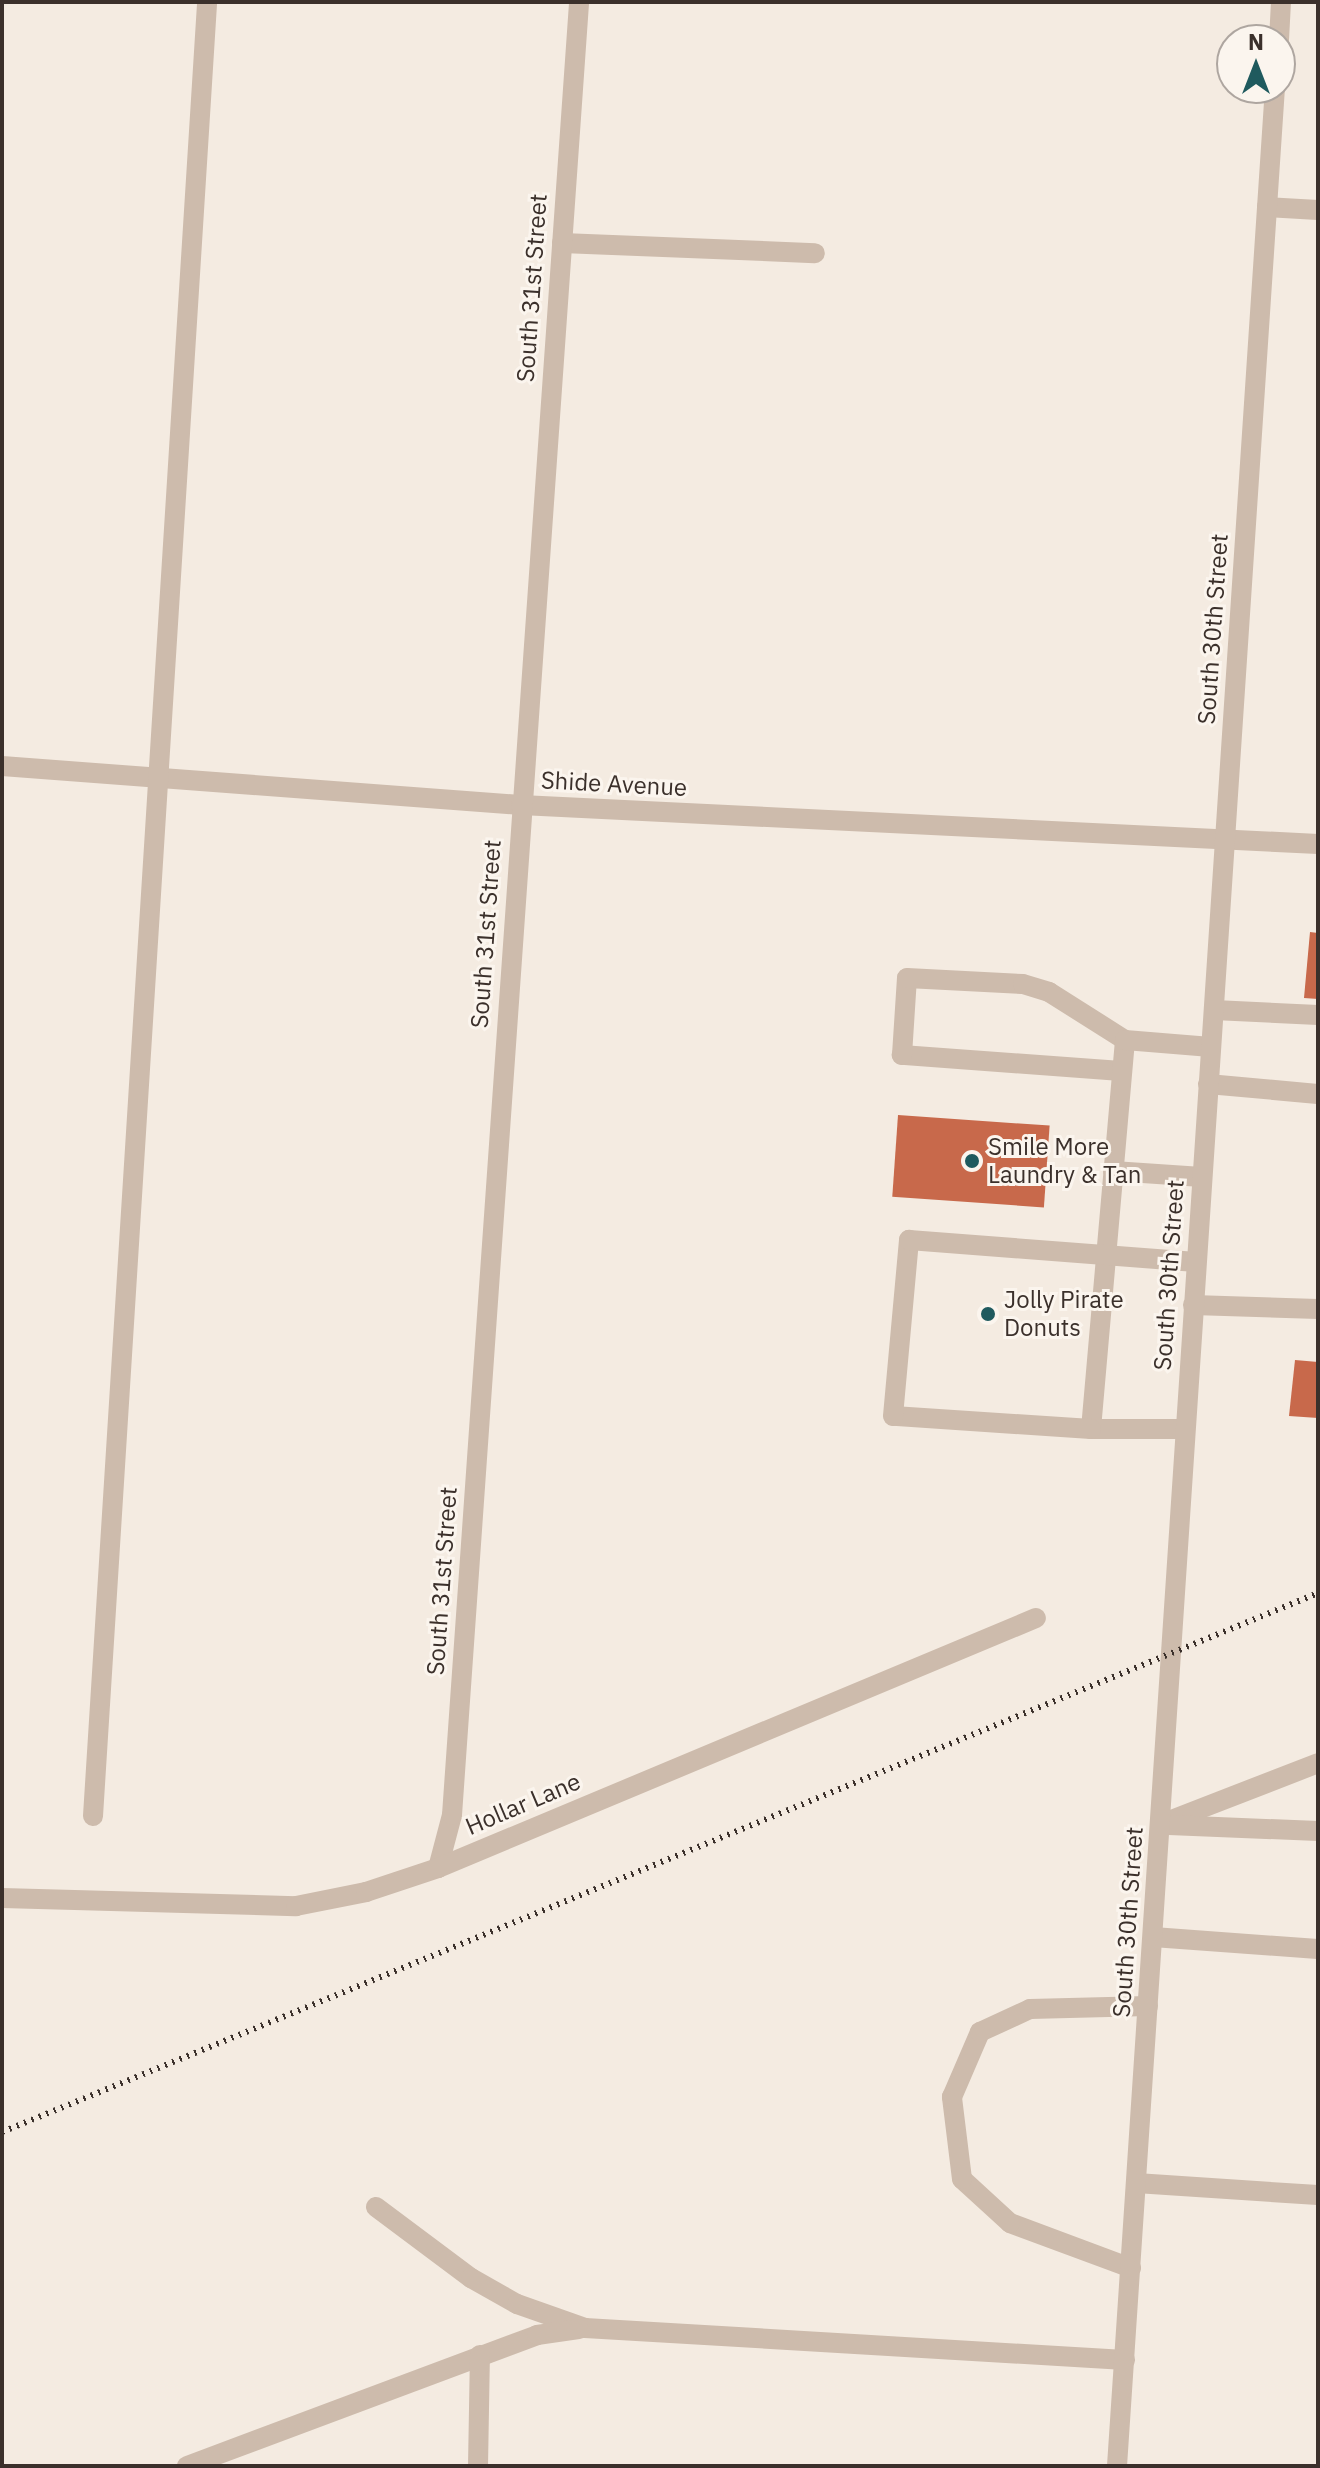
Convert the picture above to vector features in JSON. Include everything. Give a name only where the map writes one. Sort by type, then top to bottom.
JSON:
[{"type":"street","points":[[93,1816],[207,2]]},
{"type":"street","name":"South 31st Street","points":[[438,1868],[452,1815],[579,2]]},
{"type":"street","points":[[1280,24],[1281,2]]},
{"type":"street","name":"South 30th Street","points":[[1117,2466],[1274,104]]},
{"type":"street","points":[[1267,207],[1318,210]]},
{"type":"street","points":[[562,243],[815,253]]},
{"type":"street","name":"Shide Avenue","points":[[2,766],[521,805],[1225,842],[1318,844]]},
{"type":"street","points":[[1121,1071],[902,1055],[907,978],[1023,984],[1049,992],[1125,1040],[1211,1047]]},
{"type":"street","points":[[1214,1010],[1318,1015]]},
{"type":"street","points":[[1091,1429],[1125,1040]]},
{"type":"street","points":[[1208,1084],[1318,1094]]},
{"type":"street","points":[[1113,1171],[1202,1177]]},
{"type":"street","points":[[1184,1429],[1091,1429],[893,1416],[909,1240],[1196,1262]]},
{"type":"street","points":[[1193,1305],[1318,1309]]},
{"type":"street","name":"Hollar Lane","points":[[2,1898],[296,1906],[366,1892],[438,1868],[1036,1618]]},
{"type":"street","points":[[1161,1824],[1318,1763]]},
{"type":"street","points":[[1161,1824],[1318,1831]]},
{"type":"street","points":[[1153,1937],[1318,1949]]},
{"type":"street","points":[[1131,2268],[1010,2223],[962,2179],[952,2097],[980,2032],[1030,2009],[1148,2006]]},
{"type":"street","points":[[1136,2183],[1318,2195]]},
{"type":"street","points":[[376,2207],[471,2278],[517,2304],[585,2328]]},
{"type":"street","points":[[187,2466],[537,2335],[585,2328],[1125,2360]]},
{"type":"street","points":[[478,2466],[480,2355]]},
{"type":"building","points":[[1310,932],[1318,933],[1318,999],[1304,998]]},
{"type":"building","name":"Smile More Laundry & Tan","points":[[898,1115],[1050,1126],[1044,1207],[892,1197]]},
{"type":"building","points":[[1295,1360],[1318,1362],[1318,1418],[1289,1416]]},
{"type":"railway","points":[[2,2132],[1318,1593]]},
{"type":"place","name":"Smile More Laundry & Tan","points":[[972,1161]]},
{"type":"place","name":"Jolly Pirate Donuts","points":[[988,1314]]}]
